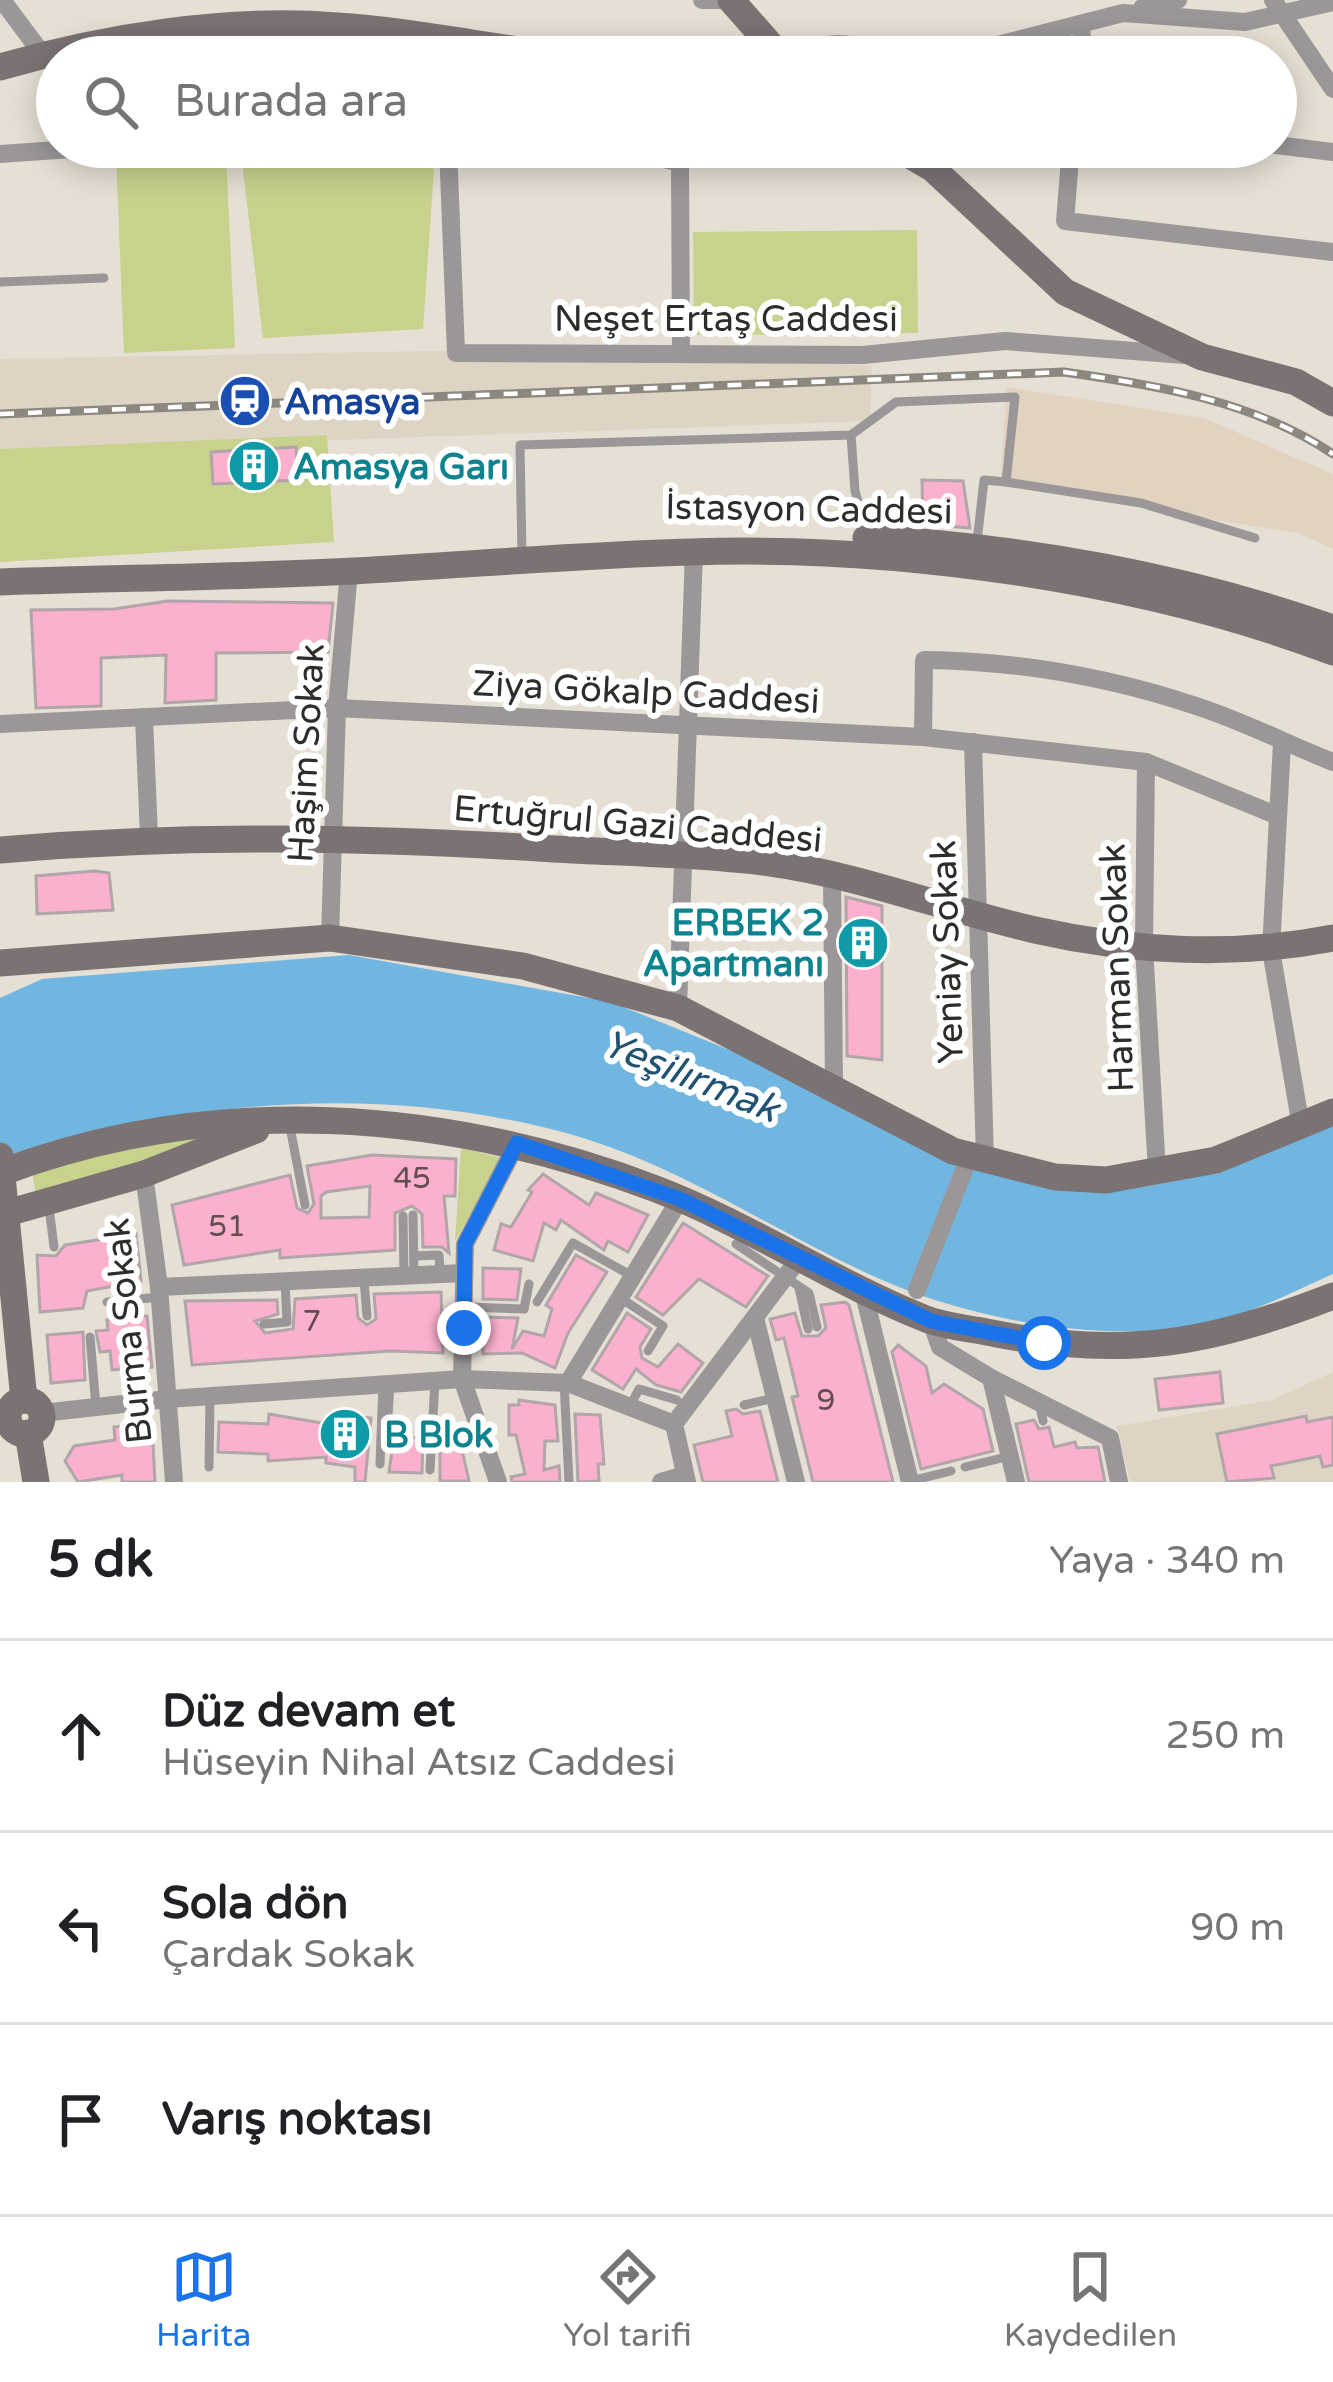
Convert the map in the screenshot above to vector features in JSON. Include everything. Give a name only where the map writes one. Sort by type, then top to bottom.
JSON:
[{"type":"street","points":[[702,0],[734,0],[764,36]]},
{"type":"street","points":[[1033,36],[1178,0]]},
{"type":"street","points":[[1123,13],[1245,22],[1277,7],[1333,2]]},
{"type":"street","points":[[10,4],[36,44]]},
{"type":"street","points":[[1277,7],[1297,36]]},
{"type":"street","points":[[1080,24],[1080,36]]},
{"type":"street","points":[[169,36],[235,26],[337,26],[411,36]]},
{"type":"street","points":[[1297,36],[1333,89]]},
{"type":"street","points":[[0,68],[36,57]]},
{"type":"street","points":[[1297,148],[1333,152]]},
{"type":"street","points":[[0,154],[36,151]]},
{"type":"street","name":"Neşet Ertaş Caddesi","points":[[449,168],[456,353],[863,356],[1004,341],[1202,357]]},
{"type":"street","points":[[680,168],[681,352]]},
{"type":"street","points":[[932,168],[1065,292],[1202,357],[1296,382],[1333,403]]},
{"type":"street","points":[[1069,168],[1065,221],[1333,252]]},
{"type":"street","name":"İstasyon Caddesi","points":[[0,582],[349,571],[522,554],[869,538],[976,548],[1261,603],[1333,628]]},
{"type":"street","points":[[678,1007],[694,551]]},
{"type":"street","name":"İstasyon Caddesi","points":[[522,554],[694,551],[879,557],[1120,590],[1255,622],[1333,652]]},
{"type":"street","name":"Haşim Sokak","points":[[330,938],[337,708],[349,571]]},
{"type":"street","points":[[923,736],[924,660],[965,661],[1072,674],[1197,706],[1333,761]]},
{"type":"street","name":"Ziya Gökalp Caddesi","points":[[0,724],[337,708],[923,736],[1146,762],[1278,816]]},
{"type":"street","points":[[144,717],[149,837]]},
{"type":"street","name":"Yeniay Sokak","points":[[973,742],[978,1158]]},
{"type":"street","points":[[1282,742],[1271,950],[1300,1126]]},
{"type":"street","name":"Harman Sokak","points":[[1146,762],[1144,947],[1156,1172]]},
{"type":"street","name":"Ertuğrul Gazi Caddesi","points":[[0,850],[149,837],[334,835],[683,856],[772,863],[1037,931],[1144,947],[1271,950],[1333,938]]},
{"type":"street","points":[[832,876],[834,1086]]},
{"type":"street","points":[[0,963],[330,938],[523,965],[678,1007],[952,1151],[1055,1177],[1106,1180],[1216,1160],[1333,1112]]},
{"type":"street","points":[[2,1225],[49,1202],[144,1174],[283,1122]]},
{"type":"street","points":[[1,1172],[45,1156],[158,1133],[283,1122],[441,1127],[517,1143],[680,1199],[796,1272],[863,1291],[931,1321],[1044,1343],[1158,1347],[1254,1327],[1333,1296]]},
{"type":"street","points":[[498,1482],[462,1379],[465,1244],[517,1143]]},
{"type":"street","points":[[917,1290],[978,1158]]},
{"type":"street","points":[[0,1159],[10,1357],[36,1482]]},
{"type":"street","name":"Burma Sokak","points":[[144,1174],[160,1292],[174,1482]]},
{"type":"street","points":[[566,1383],[642,1269],[680,1199]]},
{"type":"street","points":[[160,1292],[368,1278],[410,1269],[464,1273]]},
{"type":"street","points":[[661,1482],[686,1479],[674,1424],[796,1272]]},
{"type":"street","points":[[863,1291],[909,1479]]},
{"type":"street","points":[[755,1318],[796,1482]]},
{"type":"street","points":[[931,1321],[940,1347],[1041,1412],[1110,1438],[1120,1482]]},
{"type":"street","points":[[991,1378],[1016,1482]]},
{"type":"street","points":[[21,1418],[168,1399],[462,1379],[566,1383],[674,1424]]},
{"type":"lane","points":[[0,283],[104,278]]},
{"type":"lane","points":[[522,554],[520,445],[850,435],[896,402],[1015,397],[1006,482]]},
{"type":"lane","points":[[850,435],[855,491],[869,538]]},
{"type":"lane","points":[[976,548],[984,480],[1141,502],[1256,538]]},
{"type":"lane","points":[[283,1122],[305,1205]]},
{"type":"lane","points":[[49,1202],[54,1247]]},
{"type":"lane","points":[[410,1269],[408,1216],[410,1269]]},
{"type":"lane","points":[[537,1303],[573,1243],[642,1269]]},
{"type":"lane","points":[[736,1244],[796,1272],[809,1294],[813,1328]]},
{"type":"lane","points":[[368,1278],[369,1312]]},
{"type":"lane","points":[[264,1324],[287,1322],[285,1282]]},
{"type":"lane","points":[[464,1306],[524,1309],[530,1284]]},
{"type":"lane","points":[[107,1302],[160,1292]]},
{"type":"lane","points":[[620,1297],[663,1326],[648,1351]]},
{"type":"lane","points":[[90,1337],[96,1407]]},
{"type":"lane","points":[[430,1470],[435,1381]]},
{"type":"lane","points":[[566,1383],[569,1482]]},
{"type":"lane","points":[[386,1444],[387,1384]]},
{"type":"lane","points":[[380,1465],[387,1384]]},
{"type":"lane","points":[[630,1406],[639,1389],[677,1400]]},
{"type":"lane","points":[[209,1468],[210,1396]]},
{"type":"lane","points":[[745,1405],[775,1397]]},
{"type":"lane","points":[[965,1467],[1010,1456]]},
{"type":"lane","points":[[909,1479],[950,1468]]},
{"type":"shaded area","points":[[587,348],[872,366],[870,421],[0,452],[0,359]]},
{"type":"shaded area","points":[[1007,387],[1204,418],[1333,474],[1333,549],[1301,534],[1000,484]]},
{"type":"shaded area","points":[[1333,1372],[1333,1482],[1130,1482],[1117,1426],[1272,1400]]},
{"type":"green space","points":[[116,168],[227,168],[235,348],[124,353]]},
{"type":"green space","points":[[243,168],[432,168],[423,329],[263,338]]},
{"type":"green space","points":[[917,230],[918,333],[694,335],[693,232]]},
{"type":"green space","points":[[327,435],[334,542],[0,562],[0,449]]},
{"type":"green space","points":[[227,1131],[37,1201],[32,1172],[148,1141]]},
{"type":"green space","points":[[461,1148],[502,1158],[455,1241]]},
{"type":"water","name":"Yeşilırmak","points":[[349,955],[611,1002],[1061,1184],[1143,1187],[1213,1173],[1333,1120],[1333,1274],[1253,1310],[1201,1325],[1112,1331],[1020,1321],[894,1285],[615,1149],[502,1118],[430,1108],[357,1103],[212,1111],[141,1122],[0,1159],[0,998],[42,979]]},
{"type":"building","name":"Amasya Garı","points":[[296,447],[298,480],[213,484],[211,452]]},
{"type":"building","points":[[922,480],[963,481],[970,528],[923,524]]},
{"type":"building","points":[[168,601],[333,603],[328,652],[216,653],[216,700],[165,703],[166,655],[101,658],[101,706],[36,708],[31,610],[114,609]]},
{"type":"building","points":[[109,873],[113,910],[37,914],[36,876]]},
{"type":"building","points":[[846,897],[882,906],[882,1060],[847,1056]]},
{"type":"building","points":[[372,1155],[456,1159],[455,1196],[444,1196],[449,1253],[442,1247],[423,1247],[422,1214],[412,1206],[395,1213],[395,1250],[280,1258],[280,1250],[184,1265],[172,1205],[290,1175],[297,1208],[308,1213],[314,1204],[307,1166]],"holes":[[[370,1186],[369,1217],[321,1218],[321,1196]]]},
{"type":"building","points":[[543,1174],[589,1205],[596,1193],[648,1215],[628,1252],[608,1241],[604,1250],[561,1220],[556,1230],[544,1223],[533,1261],[494,1250],[501,1224],[511,1227],[532,1192],[528,1190]]},
{"type":"building","points":[[683,1223],[768,1276],[746,1307],[699,1279],[663,1315],[636,1297]]},
{"type":"building","points":[[136,1234],[141,1281],[87,1291],[83,1308],[40,1312],[37,1255],[56,1256],[65,1245]]},
{"type":"building","points":[[576,1255],[607,1272],[568,1333],[555,1368],[522,1353],[483,1354],[482,1317],[518,1318],[512,1349],[523,1331],[544,1336],[552,1309],[546,1305]]},
{"type":"building","points":[[483,1268],[521,1269],[517,1300],[483,1299]]},
{"type":"building","points":[[441,1292],[443,1353],[390,1351],[192,1365],[185,1301],[277,1300],[278,1314],[255,1321],[265,1333],[293,1329],[295,1299],[356,1295],[358,1318],[367,1325],[376,1319],[374,1294]]},
{"type":"building","points":[[845,1302],[893,1482],[813,1482],[792,1397],[798,1396],[784,1338],[776,1340],[770,1319],[795,1313],[802,1336],[818,1336],[826,1328],[821,1305]]},
{"type":"building","points":[[627,1313],[651,1329],[640,1347],[642,1358],[658,1367],[678,1344],[703,1363],[681,1392],[656,1385],[636,1369],[623,1389],[592,1370]]},
{"type":"building","points":[[147,1316],[152,1367],[112,1370],[110,1351],[100,1352],[96,1331],[108,1330],[107,1320]]},
{"type":"building","points":[[83,1332],[85,1380],[51,1383],[47,1335]]},
{"type":"building","points":[[898,1345],[926,1366],[932,1393],[944,1384],[983,1409],[993,1451],[921,1469],[892,1352]]},
{"type":"building","points":[[1220,1372],[1223,1403],[1159,1410],[1155,1379]]},
{"type":"building","points":[[519,1400],[555,1405],[558,1441],[545,1441],[544,1470],[559,1466],[560,1482],[512,1482],[511,1477],[525,1474],[516,1435],[509,1435],[509,1405],[519,1405]]},
{"type":"building","points":[[736,1409],[743,1414],[760,1411],[778,1482],[703,1482],[694,1445],[732,1436],[726,1411]]},
{"type":"building","points":[[269,1414],[327,1424],[327,1418],[340,1415],[371,1418],[365,1482],[355,1482],[355,1467],[326,1463],[326,1457],[268,1461],[268,1454],[218,1452],[219,1422],[268,1424]]},
{"type":"building","name":"B Blok","points":[[575,1414],[600,1415],[604,1464],[598,1464],[599,1481],[578,1482]]},
{"type":"building","points":[[1306,1416],[1307,1422],[1333,1417],[1333,1465],[1323,1467],[1320,1456],[1271,1466],[1274,1478],[1227,1482],[1217,1434]]},
{"type":"building","points":[[1034,1420],[1039,1429],[1049,1427],[1054,1447],[1075,1442],[1077,1448],[1098,1447],[1105,1482],[1029,1482],[1016,1424]]},
{"type":"building","points":[[152,1425],[155,1482],[122,1482],[122,1475],[78,1482],[65,1461],[74,1446],[115,1440],[114,1427]]},
{"type":"building","points":[[394,1437],[423,1438],[422,1473],[389,1472]]},
{"type":"building","points":[[440,1449],[462,1450],[469,1481],[440,1481]]},
{"type":"railway","points":[[0,414],[1064,372],[1169,390],[1237,408],[1333,454]]},
{"type":"place","name":"Amasya","points":[[245,401]]},
{"type":"place","name":"Amasya Garı","points":[[254,466]]},
{"type":"place","name":"ERBEK 2 Apartmanı","points":[[863,943]]},
{"type":"place","name":"B Blok","points":[[345,1434]]},
{"type":"route","points":[[464,1328],[465,1244],[517,1143],[680,1199],[931,1321],[1044,1343]]}]
